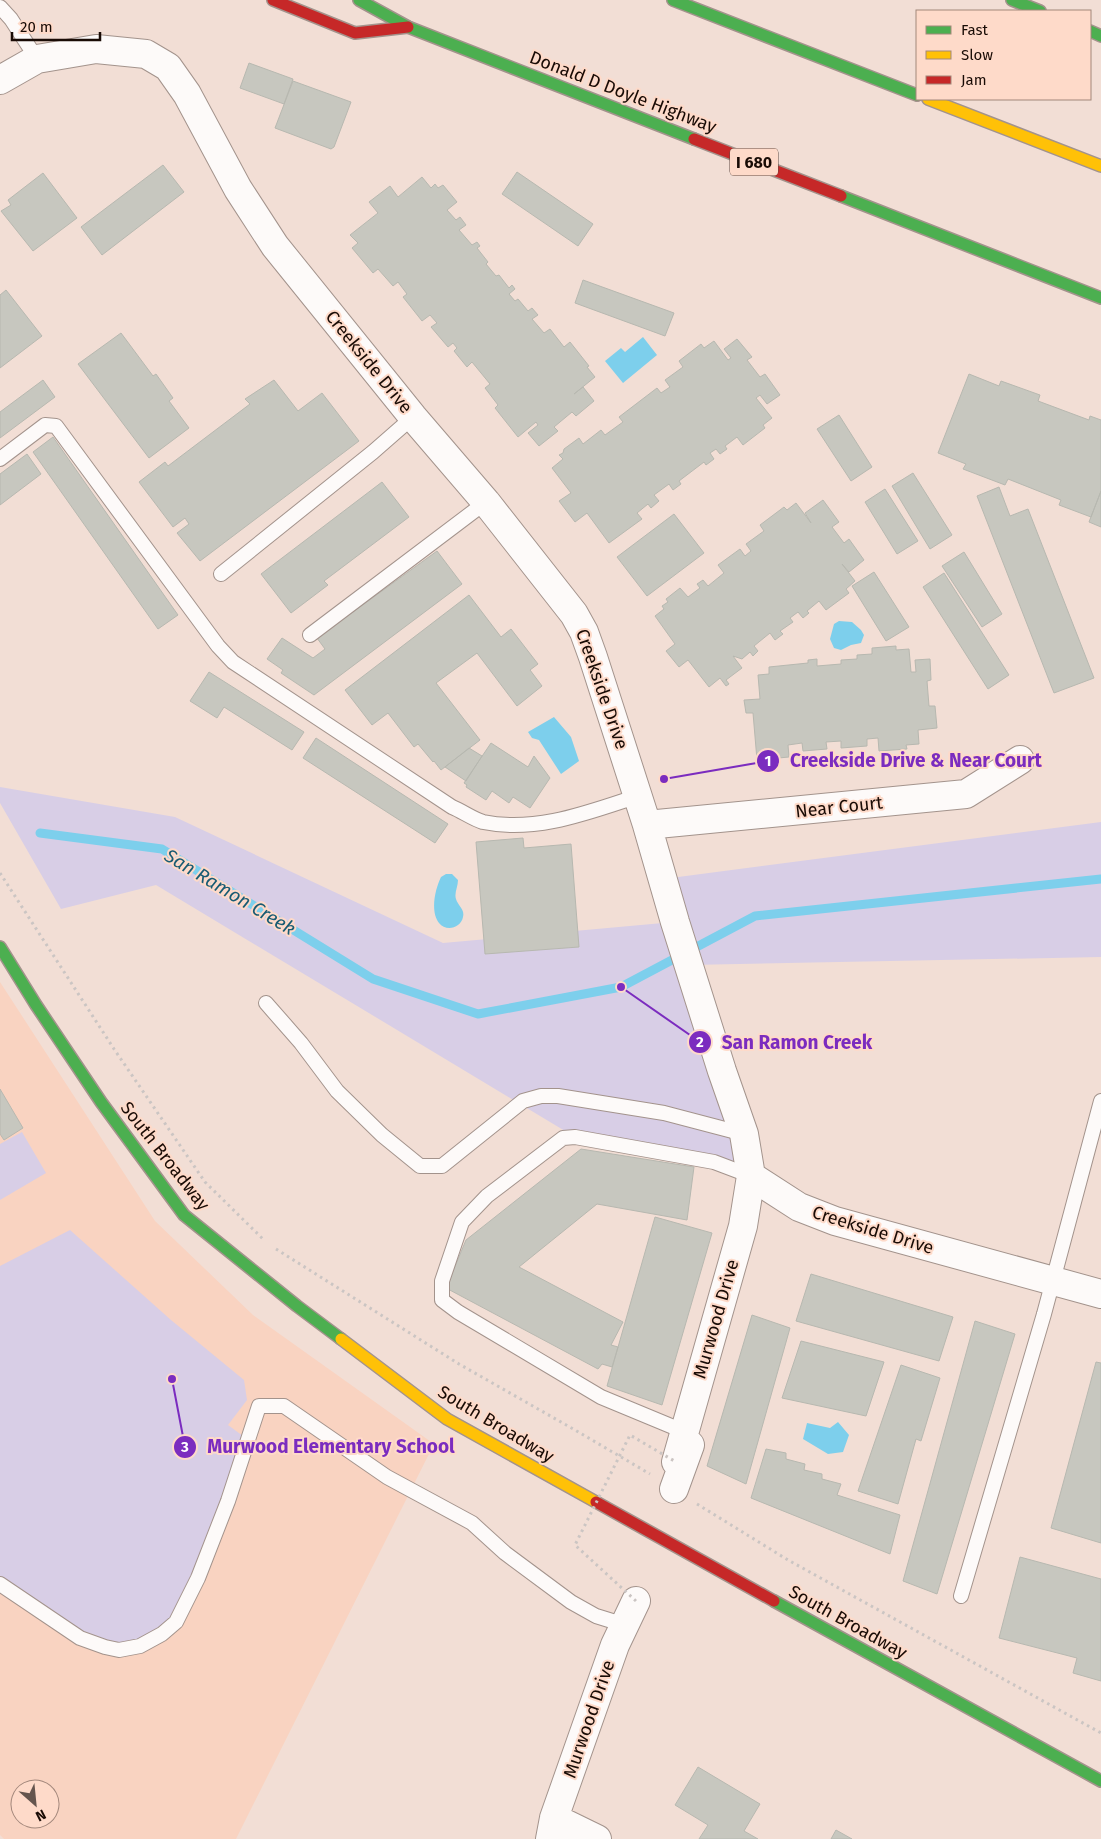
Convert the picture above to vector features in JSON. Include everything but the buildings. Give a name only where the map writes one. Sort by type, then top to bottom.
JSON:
[{"type":"main road","points":[[273,0],[355,33],[408,27]]},
{"type":"main road","name":"Donald D Doyle Highway","points":[[359,0],[408,27],[1101,298]]},
{"type":"main road","points":[[673,0],[916,94]]},
{"type":"main road","points":[[1012,0],[1037,10]]},
{"type":"main road","points":[[931,100],[1101,166]]},
{"type":"main road","name":"South Broadway","points":[[0,947],[36,1006],[100,1102],[184,1215],[313,1318],[447,1419],[1101,1781]]},
{"type":"street","name":"Creekside Drive","points":[[0,80],[37,59],[96,49],[146,54],[168,67],[187,94],[238,189],[275,246],[413,417],[486,502],[574,614],[584,632],[638,796],[675,922],[744,1134],[751,1176],[799,1207],[836,1221],[1101,1294]]},
{"type":"street","name":"Near Court","points":[[647,825],[966,794],[1020,760]]},
{"type":"street","name":"Murwood Drive","points":[[676,1462],[683,1431],[743,1226],[751,1176]]},
{"type":"street","points":[[674,1489],[695,1430],[757,1226]]},
{"type":"street","name":"Murwood Drive","points":[[552,1829],[615,1645],[631,1613]]},
{"type":"street","points":[[552,1829],[597,1839]]},
{"type":"lane","points":[[0,7],[11,19],[37,59]]},
{"type":"lane","points":[[221,574],[373,452],[413,417]]},
{"type":"lane","points":[[0,459],[45,425],[56,426],[218,646],[233,662],[452,807],[482,821],[521,826],[570,818],[638,796]]},
{"type":"lane","points":[[310,635],[486,502]]},
{"type":"lane","points":[[266,1003],[301,1043],[337,1092],[382,1135],[420,1166],[442,1166],[522,1101],[541,1096],[558,1096],[664,1113],[744,1134]]},
{"type":"lane","points":[[961,1596],[1044,1314],[1101,1101]]},
{"type":"lane","points":[[683,1431],[601,1396],[458,1312],[442,1300],[442,1281],[462,1222],[488,1196],[563,1138],[575,1138],[714,1162],[751,1176]]},
{"type":"lane","points":[[0,1584],[80,1638],[104,1647],[119,1650],[140,1646],[162,1634],[176,1622],[198,1578],[228,1501],[259,1406],[284,1406],[387,1477],[472,1523],[505,1553],[571,1602],[596,1616],[631,1613]]},
{"type":"path","points":[[631,1613],[575,1545],[630,1435],[676,1462]]},
{"type":"shaded area","points":[[0,787],[175,817],[443,943],[674,922],[663,879],[1101,822],[1101,957],[689,965],[751,1176],[575,1137],[156,885],[61,909],[0,803]]},
{"type":"shaded area","points":[[0,982],[155,1221],[253,1315],[434,1444],[236,1839],[4,1839],[0,1835]]},
{"type":"shaded area","points":[[22,1132],[46,1173],[0,1200],[0,1144]]},
{"type":"shaded area","points":[[70,1230],[171,1320],[244,1380],[247,1400],[228,1425],[243,1436],[183,1613],[141,1645],[116,1647],[91,1639],[0,1576],[0,1266]]},
{"type":"water","points":[[643,337],[657,355],[623,383],[605,361],[621,348],[625,352]]},
{"type":"water","points":[[839,621],[852,622],[861,630],[864,635],[861,643],[841,650],[834,648],[830,639],[834,624]]},
{"type":"water","points":[[554,717],[571,737],[579,761],[561,774],[539,740],[532,738],[528,732]]},
{"type":"water","points":[[446,874],[452,874],[458,880],[456,897],[463,914],[462,921],[459,924],[449,928],[442,926],[436,918],[434,900],[441,877]]},
{"type":"water","points":[[838,1422],[849,1435],[843,1452],[828,1454],[803,1439],[807,1423],[830,1428]]},
{"type":"waterway","name":"San Ramon Creek","points":[[40,833],[162,849],[373,979],[478,1014],[621,987],[755,916],[1101,879]]},
{"type":"traffic: fast","points":[[359,0],[408,27],[694,139]]},
{"type":"traffic: fast","points":[[673,0],[916,95]]},
{"type":"traffic: fast","points":[[1012,0],[1037,10]]},
{"type":"traffic: fast","points":[[1091,31],[1101,36]]},
{"type":"traffic: fast","points":[[841,196],[1101,298]]},
{"type":"traffic: fast","points":[[0,947],[36,1005],[101,1102],[184,1215],[341,1339]]},
{"type":"traffic: fast","points":[[774,1601],[1101,1781]]},
{"type":"traffic: slow","points":[[931,100],[1101,166]]},
{"type":"traffic: slow","points":[[341,1339],[447,1419],[596,1502]]},
{"type":"traffic: jam","points":[[273,0],[355,33],[408,27]]},
{"type":"traffic: jam","points":[[694,139],[841,196]]},
{"type":"traffic: jam","points":[[596,1502],[774,1601]]},
{"type":"place","name":"Creekside Drive & Near Court","points":[[664,779]]},
{"type":"place","name":"San Ramon Creek","points":[[621,987]]},
{"type":"place","name":"Murwood Elementary School","points":[[172,1379]]}]
